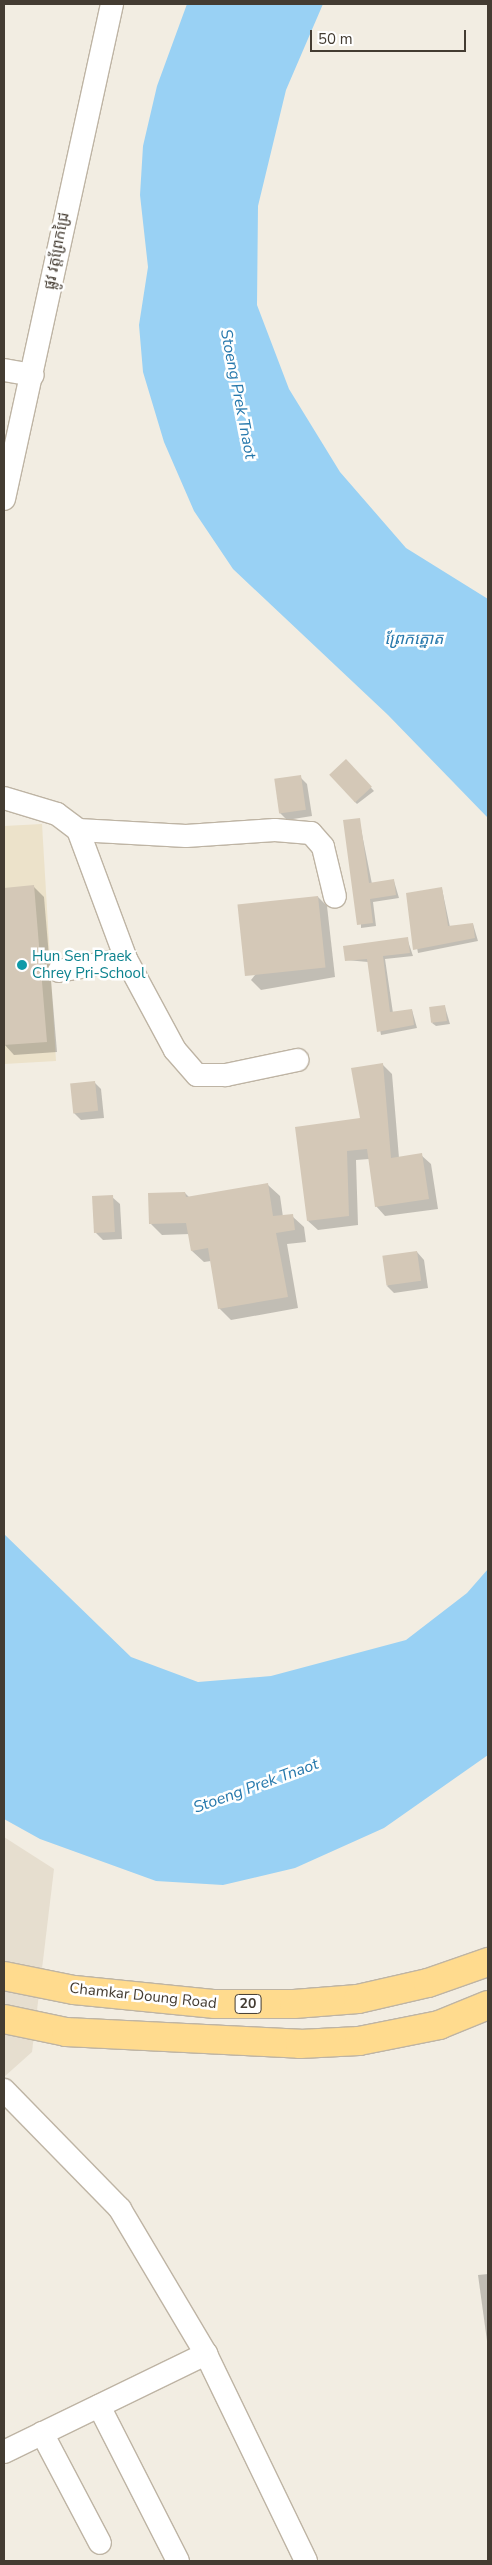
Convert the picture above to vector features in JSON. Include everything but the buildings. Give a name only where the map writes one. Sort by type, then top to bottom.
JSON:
[{"type":"main road","name":"Chamkar Doung Road","points":[[4,1976],[74,1990],[215,2004],[358,1999],[428,1983],[488,1962]]},
{"type":"main road","points":[[212,2040],[215,2004]]},
{"type":"main road","points":[[4,2019],[66,2032],[300,2044],[359,2041],[439,2025],[488,2005]]},
{"type":"street","name":"ផ្លូវ វត្តព្រែកជ្រៃ","points":[[4,500],[33,376],[80,133],[112,4]]},
{"type":"street","points":[[4,370],[33,376]]},
{"type":"street","points":[[4,798],[57,814],[78,830],[126,959],[175,1050],[197,1075],[226,1075],[297,1060]]},
{"type":"street","points":[[78,830],[186,836],[275,830],[311,834],[323,847],[335,897]]},
{"type":"street","points":[[59,971],[126,959]]},
{"type":"street","points":[[4,2090],[120,2208],[206,2354],[306,2561]]},
{"type":"street","points":[[4,2452],[206,2354]]},
{"type":"street","points":[[99,2406],[178,2561]]},
{"type":"street","points":[[42,2433],[100,2543]]},
{"type":"shaded area","points":[[42,824],[56,1061],[4,1064],[4,826]]},
{"type":"shaded area","points":[[4,1837],[54,1869],[32,2052],[4,2077]]},
{"type":"water","name":"ព្រែកត្នោត","points":[[187,4],[323,4],[286,90],[258,206],[257,305],[289,389],[340,472],[406,548],[488,599],[488,818],[388,715],[233,569],[194,511],[164,442],[143,372],[139,325],[148,267],[140,195],[143,146],[157,86]]},
{"type":"water","name":"Stoeng Prek Tnaot","points":[[4,1534],[131,1657],[198,1682],[271,1676],[406,1640],[467,1593],[488,1569],[488,1755],[384,1828],[295,1868],[223,1885],[156,1881],[40,1839],[4,1819]]},
{"type":"place","name":"Hun Sen Praek Chrey Pri-School","points":[[22,965]]}]
